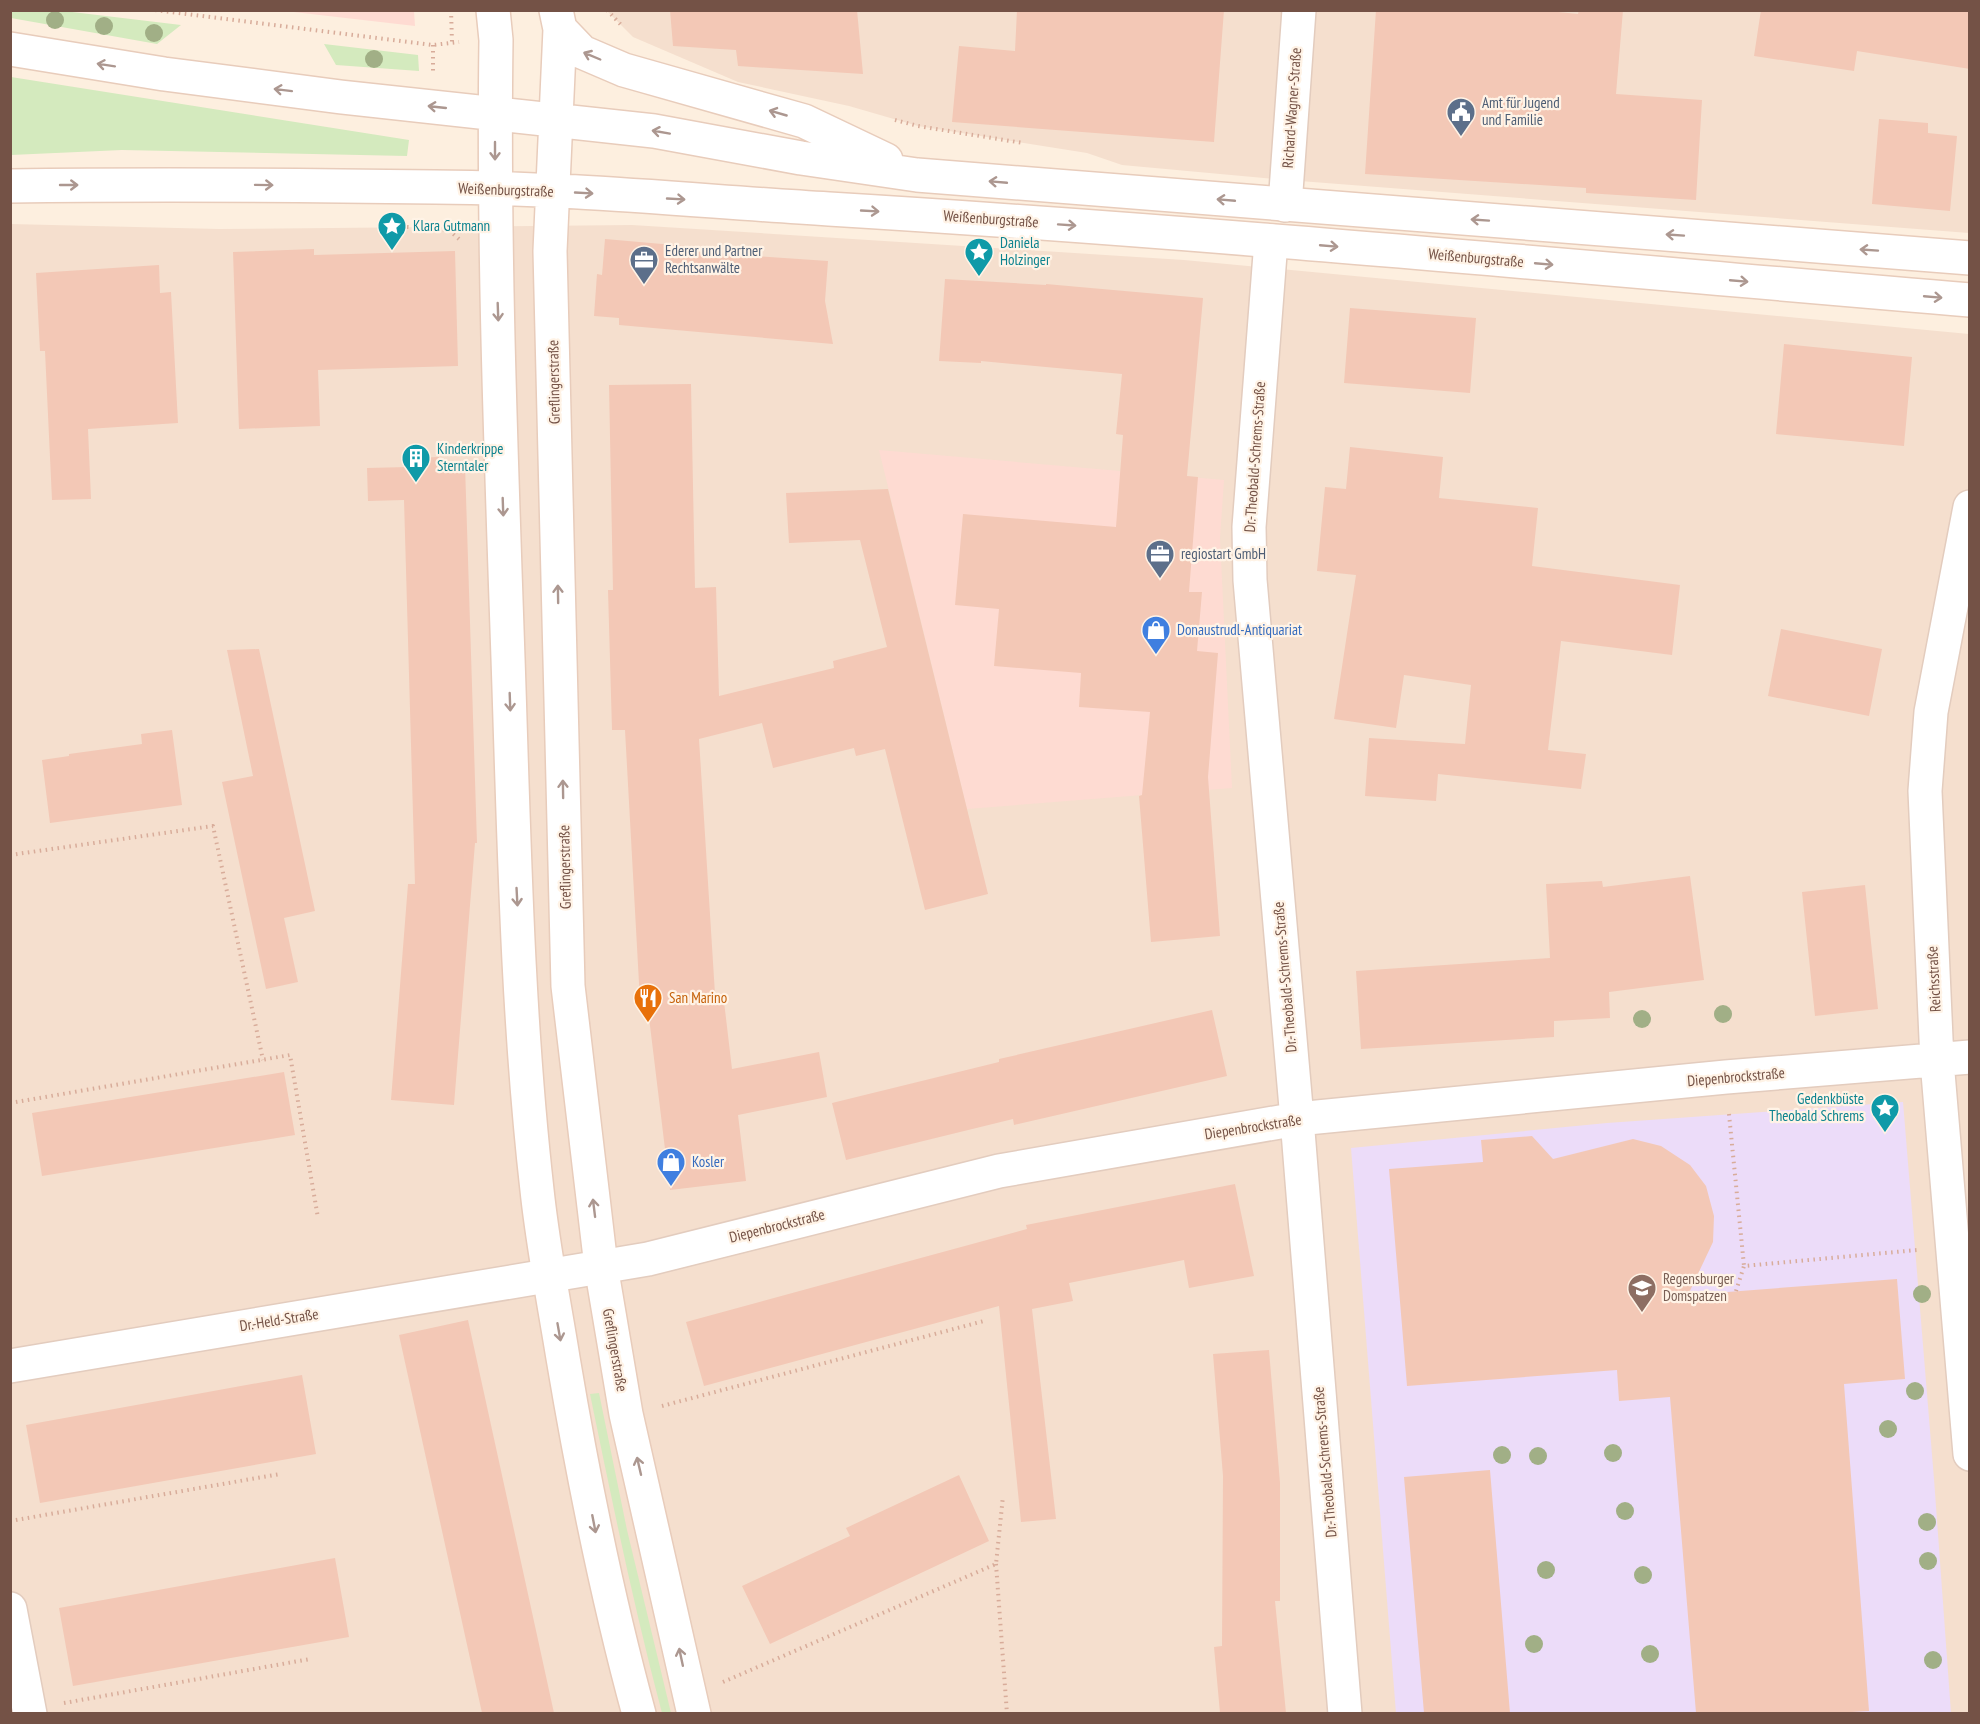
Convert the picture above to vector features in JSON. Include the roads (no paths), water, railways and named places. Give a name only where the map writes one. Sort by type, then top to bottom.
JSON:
[{"type":"street","points":[[493,10],[496,40],[494,189],[505,552],[522,1005],[537,1191],[574,1425],[601,1559],[639,1713]]},
{"type":"street","name":"Richard-Wagner-Straße","points":[[1285,205],[1299,10]]},
{"type":"street","points":[[558,20],[582,52],[624,70],[804,121],[917,175]]},
{"type":"street","name":"Greflingerstraße","points":[[558,20],[550,251],[568,986],[601,1266],[626,1414],[694,1713]]},
{"type":"street","points":[[10,49],[164,74],[341,97],[654,131],[801,158],[917,175],[1970,258]]},
{"type":"street","name":"Weißenburgstraße","points":[[10,186],[203,184],[552,191],[919,214],[1271,241],[1970,300]]},
{"type":"street","name":"Dr.-Theobald-Schrems-Straße","points":[[1271,241],[1249,527],[1250,580],[1345,1713]]},
{"type":"street","name":"Reichsstraße","points":[[1970,507],[1931,712],[1926,753],[1925,791],[1937,1061],[1970,1454]]},
{"type":"street","name":"Diepenbrockstraße","points":[[549,1275],[648,1259],[999,1171],[1297,1119],[1726,1077],[1970,1057]]},
{"type":"street","name":"Dr.-Held-Straße","points":[[10,1366],[549,1275]]},
{"type":"street","points":[[10,1609],[30,1711]]},
{"type":"place","name":"Amt für Jugend und Familie","points":[[1461,138]]},
{"type":"place","name":"Klara Gutmann","points":[[392,252]]},
{"type":"place","name":"Daniela Holzinger","points":[[979,278]]},
{"type":"place","name":"Ederer und Partner Rechtsanwälte","points":[[644,286]]},
{"type":"place","name":"Kinderkrippe Sterntaler","points":[[416,484]]},
{"type":"place","name":"regiostart GmbH","points":[[1160,580]]},
{"type":"place","name":"Donaustrudl-Antiquariat","points":[[1156,656]]},
{"type":"place","name":"San Marino","points":[[648,1024]]},
{"type":"place","name":"Gedenkbüste Theobald Schrems","points":[[1885,1134]]},
{"type":"place","name":"Kosler","points":[[671,1188]]},
{"type":"place","name":"Regensburger Domspatzen","points":[[1642,1314]]}]
